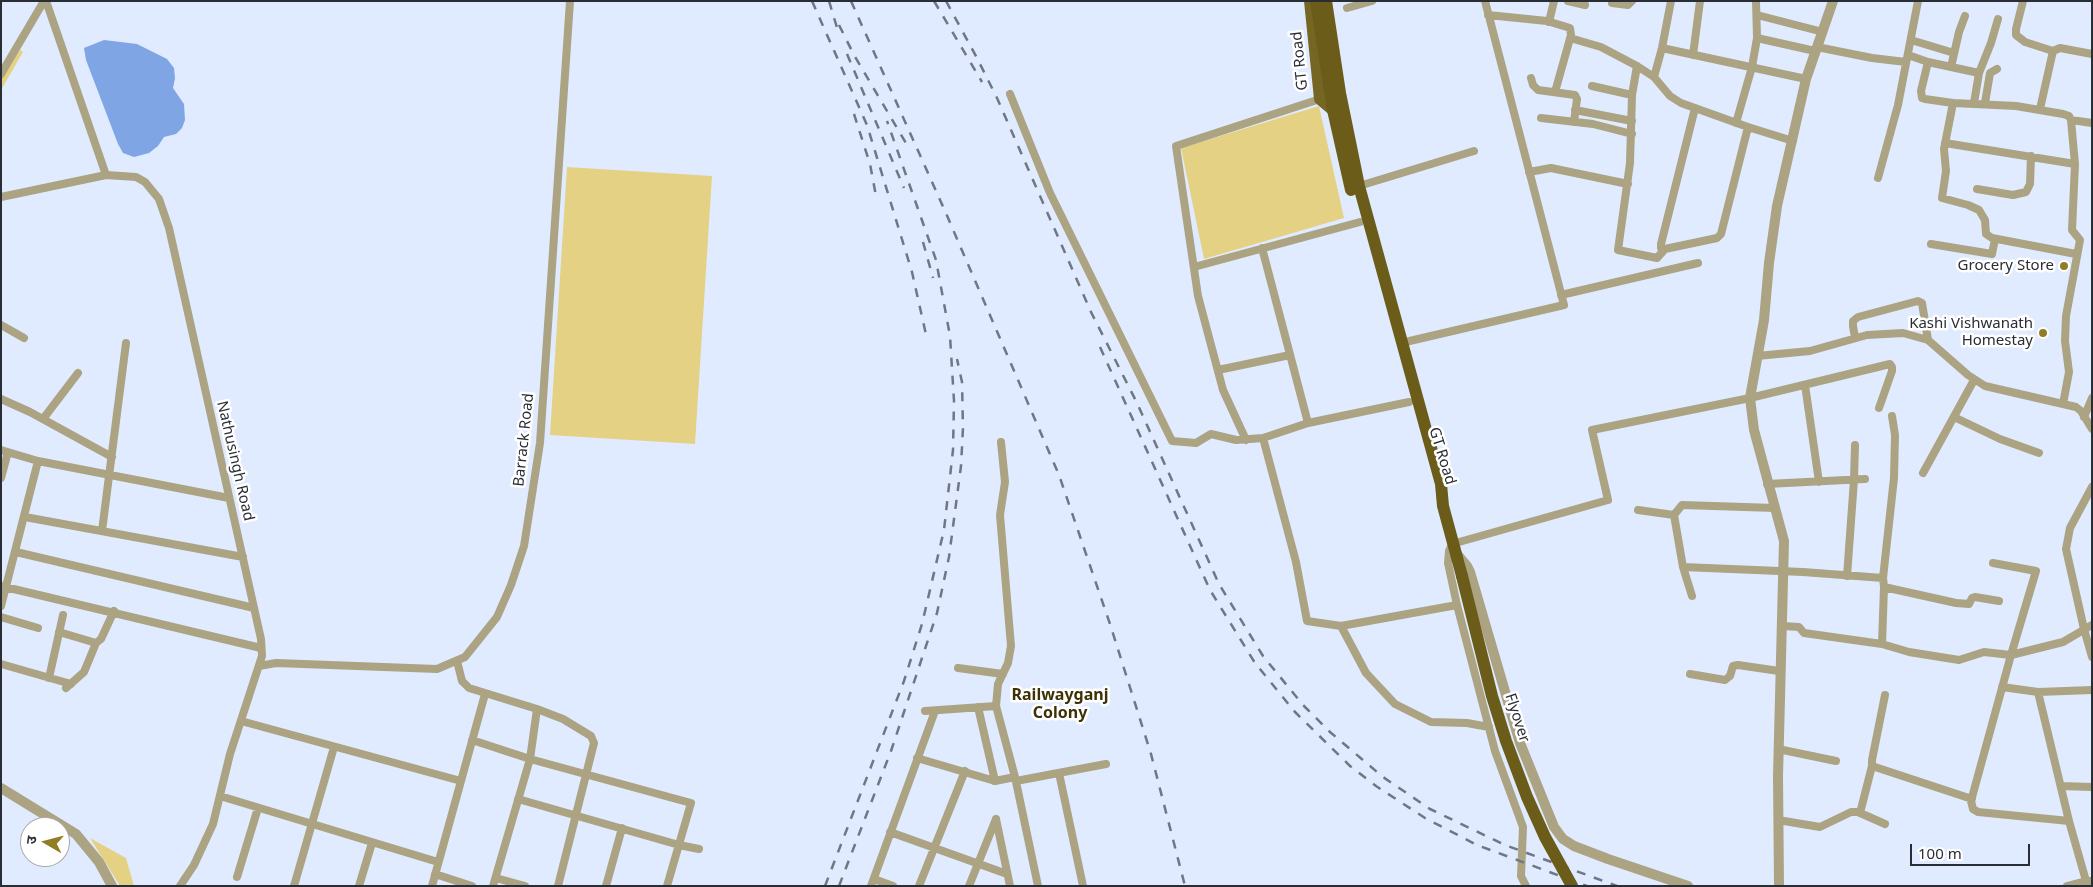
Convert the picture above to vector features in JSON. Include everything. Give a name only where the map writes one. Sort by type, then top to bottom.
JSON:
[{"type":"highway","points":[[1316,1],[1330,95],[1338,109]]},
{"type":"highway","points":[[1326,1],[1330,95]]},
{"type":"highway","name":"GT Road","points":[[1338,109],[1355,188],[1360,222],[1434,489],[1443,506]]},
{"type":"highway","name":"GT Road","points":[[1355,188],[1441,484],[1443,506]]},
{"type":"highway","name":"Flyover","points":[[1443,506],[1492,696],[1506,741],[1527,797],[1572,886]]},
{"type":"main road","name":"GT Road","points":[[1310,1],[1330,95],[1338,109]]},
{"type":"main road","name":"GT Road","points":[[1330,1],[1345,91],[1338,109]]},
{"type":"street","points":[[1,74],[45,1]]},
{"type":"street","points":[[45,1],[106,174]]},
{"type":"street","name":"Barrack Road","points":[[259,666],[276,663],[437,669],[466,657],[497,617],[511,585],[524,546],[540,443],[570,1]]},
{"type":"street","points":[[1347,8],[1372,1]]},
{"type":"street","points":[[1401,343],[1564,305],[1485,1]]},
{"type":"street","points":[[1549,22],[1554,1]]},
{"type":"street","points":[[1568,1],[1585,5]]},
{"type":"street","points":[[1612,3],[1628,5],[1632,1]]},
{"type":"street","points":[[1654,78],[1671,1]]},
{"type":"street","points":[[1693,55],[1700,1]]},
{"type":"street","points":[[1736,123],[1752,67],[1757,38],[1756,1]]},
{"type":"street","points":[[1778,886],[1779,671],[1783,626],[1782,571],[1784,541],[1767,484],[1754,430],[1750,398],[1764,320],[1777,206],[1806,79],[1833,1]]},
{"type":"street","points":[[1878,178],[1896,113],[1918,1]]},
{"type":"street","points":[[2023,1],[2016,35],[2025,42],[2053,51],[2060,48],[2092,54]]},
{"type":"street","points":[[1488,15],[1549,22],[1570,28],[1570,38],[1555,92]]},
{"type":"street","points":[[1757,15],[1823,32]]},
{"type":"street","points":[[1951,67],[1965,16]]},
{"type":"street","points":[[1974,103],[1979,73],[1991,43],[1998,18]]},
{"type":"street","points":[[1570,38],[1601,47],[1637,66],[1654,78],[1670,96],[1681,103],[1793,141]]},
{"type":"street","points":[[1757,38],[1872,58],[1907,58],[1979,73]]},
{"type":"street","points":[[1910,40],[1954,53]]},
{"type":"street","points":[[1662,48],[1806,79]]},
{"type":"street","points":[[2040,109],[2053,51]]},
{"type":"street","points":[[1928,62],[1921,91],[1922,98],[1929,101],[1986,103],[2040,109],[2063,114],[2068,116],[2070,120],[2075,164],[2072,230],[2080,240],[2066,316],[2065,341],[2070,372],[2064,404]]},
{"type":"street","points":[[1637,66],[1632,95],[1632,134],[1628,184],[1618,250],[1657,258],[1665,249],[1717,238],[1721,234],[1748,127]]},
{"type":"street","points":[[1986,103],[1990,73],[1997,69]]},
{"type":"street","points":[[1531,78],[1533,85],[1538,90],[1575,95],[1577,97],[1574,122]]},
{"type":"street","points":[[1592,86],[1632,95]]},
{"type":"street","points":[[1010,94],[1050,193],[1172,441],[1196,443],[1211,434],[1236,440],[1262,438],[1308,423],[1409,402]]},
{"type":"street","points":[[1246,440],[1223,390],[1198,296],[1176,146],[1330,95]]},
{"type":"street","points":[[1954,103],[1945,142],[1946,171],[1942,198],[1979,210],[1985,220],[1986,234],[1995,239],[2076,254]]},
{"type":"street","points":[[1665,249],[1661,248],[1661,244],[1695,108]]},
{"type":"street","points":[[1575,110],[1632,121]]},
{"type":"street","points":[[1541,118],[1574,122],[1632,134]]},
{"type":"street","points":[[2070,120],[2092,123]]},
{"type":"street","points":[[1945,142],[2075,164]]},
{"type":"street","points":[[1355,188],[1474,151]]},
{"type":"street","points":[[1978,190],[2013,195],[2026,192],[2030,184],[2031,156]]},
{"type":"street","points":[[1529,172],[1551,168],[1628,184]]},
{"type":"street","name":"Nathusingh Road","points":[[1,196],[106,174],[136,176],[145,182],[159,199],[169,228],[243,557],[261,648],[259,666],[240,721],[213,824],[194,865],[180,886]]},
{"type":"street","points":[[1194,267],[1360,222]]},
{"type":"street","points":[[1931,244],[1992,254],[1995,239]]},
{"type":"street","points":[[1262,248],[1308,423]]},
{"type":"street","points":[[1561,295],[1698,263]]},
{"type":"street","points":[[1856,338],[1852,326],[1853,321],[1858,316],[1918,301],[1922,303],[1928,340]]},
{"type":"street","points":[[1,325],[24,338]]},
{"type":"street","points":[[1757,356],[1810,351],[1866,335],[1903,333],[1928,340],[1974,380],[1996,390],[2076,407],[2092,429]]},
{"type":"street","points":[[102,531],[126,343]]},
{"type":"street","points":[[1218,370],[1290,355]]},
{"type":"street","points":[[1526,886],[1521,876],[1523,826],[1495,751],[1457,605],[1448,563],[1449,551],[1453,548],[1608,500],[1592,430],[1750,398],[1890,364],[1892,371],[1879,408]]},
{"type":"street","points":[[43,419],[78,373]]},
{"type":"street","points":[[1923,473],[1974,380]]},
{"type":"street","points":[[1805,385],[1819,482]]},
{"type":"street","points":[[2084,416],[2092,398]]},
{"type":"street","points":[[1,399],[43,419],[112,457]]},
{"type":"street","points":[[1882,644],[1884,582],[1894,478],[1895,435],[1892,416]]},
{"type":"street","points":[[1954,417],[2000,439],[2039,453]]},
{"type":"street","points":[[1262,438],[1296,562],[1307,621],[1341,626],[1457,605]]},
{"type":"street","points":[[1001,442],[1005,482],[1000,516],[1011,646],[1010,659],[998,684],[996,706],[1016,779],[1038,886]]},
{"type":"street","points":[[1847,576],[1855,445]]},
{"type":"street","points":[[1,478],[5,451],[38,461],[230,498]]},
{"type":"street","points":[[1,606],[3,586],[16,552],[38,461]]},
{"type":"street","points":[[1767,484],[1865,479]]},
{"type":"street","points":[[2092,487],[2075,517],[2067,539],[2067,554],[2092,657]]},
{"type":"street","points":[[1692,596],[1683,567],[1674,515],[1677,509],[1682,504],[1775,508]]},
{"type":"street","points":[[1638,510],[1674,515]]},
{"type":"street","points":[[25,517],[243,557]]},
{"type":"street","points":[[1453,548],[1470,572],[1526,759],[1554,827],[1563,839],[1574,846],[1688,886]]},
{"type":"street","points":[[16,552],[254,608]]},
{"type":"street","points":[[1993,563],[2036,571],[2002,687],[1972,799],[1972,807],[1978,812],[2069,820]]},
{"type":"street","points":[[1683,567],[1847,576],[1884,582],[1965,604],[1970,604],[1973,597],[1999,601]]},
{"type":"street","points":[[3,586],[261,648]]},
{"type":"street","points":[[1,664],[49,678],[68,686],[84,672],[96,643],[101,639],[114,612]]},
{"type":"street","points":[[49,678],[63,615]]},
{"type":"street","points":[[1,617],[38,628]]},
{"type":"street","points":[[1341,626],[1366,673],[1395,704],[1431,722],[1467,723],[1489,727]]},
{"type":"street","points":[[1783,626],[1799,627],[1804,633],[1882,644],[1909,652],[1959,660],[1984,652],[2011,655],[2063,642],[2092,626]]},
{"type":"street","points":[[59,632],[96,643]]},
{"type":"street","points":[[457,661],[462,681],[470,688],[563,719],[591,736],[594,743],[558,886]]},
{"type":"street","points":[[1690,674],[1725,680],[1728,678],[1733,666],[1738,665],[1779,671]]},
{"type":"street","points":[[958,668],[1003,674]]},
{"type":"street","points":[[2002,687],[2038,692],[2092,690]]},
{"type":"street","points":[[2038,692],[2069,820],[2089,881],[2067,886]]},
{"type":"street","points":[[432,886],[485,694]]},
{"type":"street","points":[[1860,813],[1872,766],[1885,695]]},
{"type":"street","points":[[925,712],[996,706]]},
{"type":"street","points":[[978,707],[994,781]]},
{"type":"street","points":[[526,886],[494,882],[530,759],[537,709]]},
{"type":"street","points":[[893,886],[872,883],[935,711]]},
{"type":"street","points":[[240,721],[461,781]]},
{"type":"street","points":[[472,740],[530,759],[691,803],[667,886]]},
{"type":"street","points":[[294,886],[334,746]]},
{"type":"street","points":[[1778,749],[1802,752],[1819,759],[1836,762]]},
{"type":"street","points":[[917,758],[994,781],[1059,773],[1106,764]]},
{"type":"street","points":[[1872,766],[1972,799]]},
{"type":"street","points":[[919,886],[965,772]]},
{"type":"street","points":[[1059,773],[1083,886]]},
{"type":"street","points":[[2061,786],[2092,787]]},
{"type":"street","points":[[1,788],[76,834],[99,862],[112,886]]},
{"type":"street","points":[[220,796],[438,862]]},
{"type":"street","points":[[518,799],[699,849]]},
{"type":"street","points":[[1516,807],[1541,799]]},
{"type":"street","points":[[237,877],[258,808]]},
{"type":"street","points":[[1778,820],[1820,827],[1851,812],[1860,813],[1885,824]]},
{"type":"street","points":[[969,886],[976,864],[996,820],[1010,886]]},
{"type":"street","points":[[606,886],[622,828]]},
{"type":"street","points":[[890,832],[1007,874]]},
{"type":"street","points":[[359,886],[372,843]]},
{"type":"street","points":[[435,874],[472,886]]},
{"type":"shaded area","points":[[20,50],[23,52],[1,90],[1,80]]},
{"type":"shaded area","points":[[1319,106],[1344,218],[1204,259],[1181,148]]},
{"type":"shaded area","points":[[567,167],[712,176],[695,444],[550,435]]},
{"type":"shaded area","points":[[90,838],[126,858],[134,886],[120,886]]},
{"type":"water","points":[[104,40],[137,44],[167,59],[174,68],[173,88],[184,104],[185,120],[182,128],[176,134],[164,137],[158,146],[149,153],[134,157],[123,153],[118,144],[86,60],[84,48]]},
{"type":"railway","points":[[812,1],[867,125],[912,272],[927,339]]},
{"type":"railway","points":[[829,1],[838,31]]},
{"type":"railway","points":[[851,1],[945,211],[1059,475],[1110,624],[1151,754],[1185,886]]},
{"type":"railway","points":[[934,1],[982,82]]},
{"type":"railway","points":[[946,1],[997,98],[1091,312],[1137,403],[1219,584],[1263,656],[1303,705],[1330,732],[1383,777],[1430,809],[1505,845],[1617,886]]},
{"type":"railway","points":[[839,25],[854,55],[910,150]]},
{"type":"railway","points":[[847,54],[904,188]]},
{"type":"railway","points":[[854,114],[870,164],[876,196]]},
{"type":"railway","points":[[825,886],[904,681],[922,624],[944,530],[953,450],[954,401],[950,336],[936,260],[887,121]]},
{"type":"railway","points":[[923,242],[933,278]]},
{"type":"railway","points":[[1100,347],[1210,590],[1255,663],[1295,712],[1350,766],[1376,786],[1425,818],[1477,845],[1587,886]]},
{"type":"railway","points":[[839,886],[891,751],[937,613],[949,557],[961,466],[963,428],[962,382],[957,359]]},
{"type":"place","name":"Grocery Store","points":[[2064,266]]},
{"type":"place","name":"Kashi Vishwanath Homestay","points":[[2043,333]]},
{"type":"district","name":"Railwayganj Colony","points":[[1060,704]]}]
